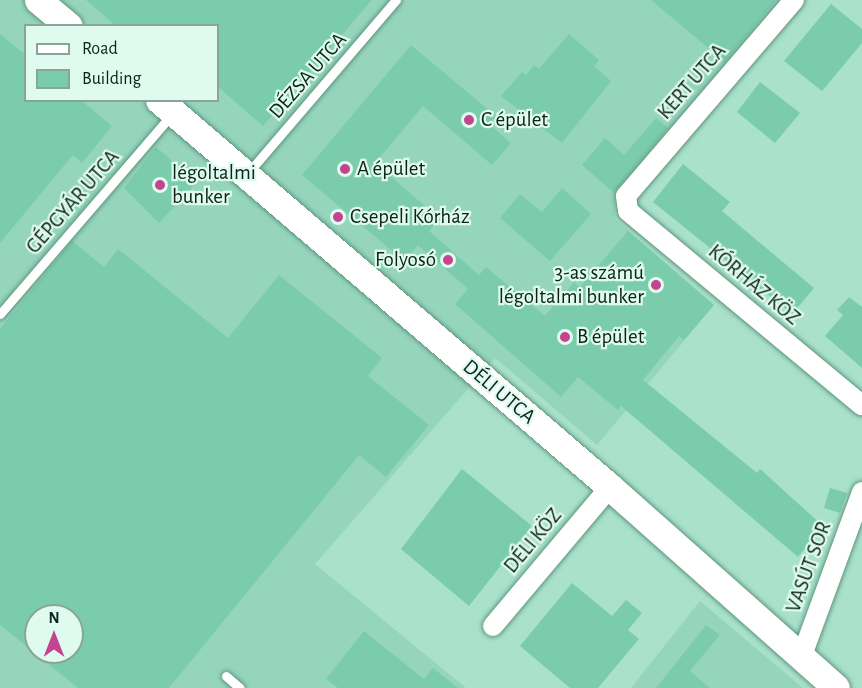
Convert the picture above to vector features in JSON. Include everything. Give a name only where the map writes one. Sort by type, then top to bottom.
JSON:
[{"type":"street","points":[[38,0],[67,24]]},
{"type":"street","name":"KERT UTCA","points":[[626,196],[794,0]]},
{"type":"street","name":"DÉLI UTCA","points":[[167,107],[610,487],[836,688]]},
{"type":"street","name":"KÓRHÁZ KÖZ","points":[[626,196],[628,211],[862,405]]},
{"type":"street","name":"DÉLI KÖZ","points":[[493,626],[610,487]]},
{"type":"street","name":"VASÚT SOR","points":[[801,658],[862,492]]},
{"type":"lane","name":"DÉZSA UTCA","points":[[246,175],[396,0]]},
{"type":"lane","name":"GÉPGYÁR UTCA","points":[[0,314],[167,107]]},
{"type":"lane","points":[[226,676],[240,688]]},
{"type":"shaded area","points":[[0,0],[785,0],[615,197],[615,219],[714,305],[597,445],[495,358],[315,564],[466,688],[0,688]]},
{"type":"shaded area","points":[[700,601],[803,688],[631,688]]},
{"type":"building","points":[[86,0],[372,0],[263,126],[219,88],[219,24],[114,24]]},
{"type":"building","points":[[651,0],[776,0],[725,62]]},
{"type":"building","points":[[831,4],[862,29],[862,43],[822,91],[784,61]]},
{"type":"building","points":[[0,34],[24,53],[24,102],[83,102],[112,126],[82,163],[73,155],[0,243]]},
{"type":"building","points":[[569,34],[599,60],[594,66],[611,81],[562,143],[501,96],[522,72],[526,75],[534,65],[539,69]]},
{"type":"building","points":[[411,45],[496,116],[489,124],[511,143],[492,165],[423,106],[375,163],[440,219],[429,231],[479,275],[486,267],[545,316],[574,282],[580,287],[628,231],[714,305],[684,340],[679,336],[643,380],[757,473],[760,469],[823,526],[798,557],[621,406],[618,410],[578,377],[561,397],[455,304],[468,289],[418,245],[404,261],[302,175]]},
{"type":"building","points":[[760,82],[800,113],[775,143],[737,112]]},
{"type":"building","points":[[656,118],[668,128],[614,193],[582,165],[605,138],[624,155]]},
{"type":"building","name":"légoltalmi bunker","points":[[156,147],[197,182],[159,223],[124,188]]},
{"type":"building","points":[[683,164],[730,202],[722,211],[814,288],[792,314],[653,202]]},
{"type":"building","points":[[562,188],[591,214],[550,261],[500,218],[520,194],[542,212]]},
{"type":"building","points":[[72,241],[104,267],[118,249],[228,338],[279,275],[382,358],[368,376],[429,425],[386,477],[359,455],[169,688],[78,688],[48,664],[84,664],[84,604],[24,604],[24,644],[0,625],[0,329]]},
{"type":"building","points":[[849,297],[862,307],[862,368],[825,336],[843,315],[837,310]]},
{"type":"building","points":[[462,469],[532,526],[469,606],[401,549]]},
{"type":"building","points":[[830,488],[847,493],[840,513],[824,508]]},
{"type":"building","points":[[572,583],[612,616],[626,600],[642,613],[628,630],[639,639],[598,688],[570,688],[520,646]]},
{"type":"building","points":[[706,625],[720,635],[690,671],[710,688],[656,688]]},
{"type":"building","points":[[364,631],[424,679],[433,668],[458,688],[338,688],[326,679]]},
{"type":"place","name":"C épület","points":[[469,120]]},
{"type":"place","name":"A épület","points":[[345,169]]},
{"type":"place","name":"légoltalmi bunker","points":[[160,185]]},
{"type":"place","name":"Csepeli Kórház","points":[[338,217]]},
{"type":"place","name":"Folyosó","points":[[448,260]]},
{"type":"place","name":"3-as számú légoltalmi bunker","points":[[656,285]]},
{"type":"place","name":"B épület","points":[[565,337]]}]
